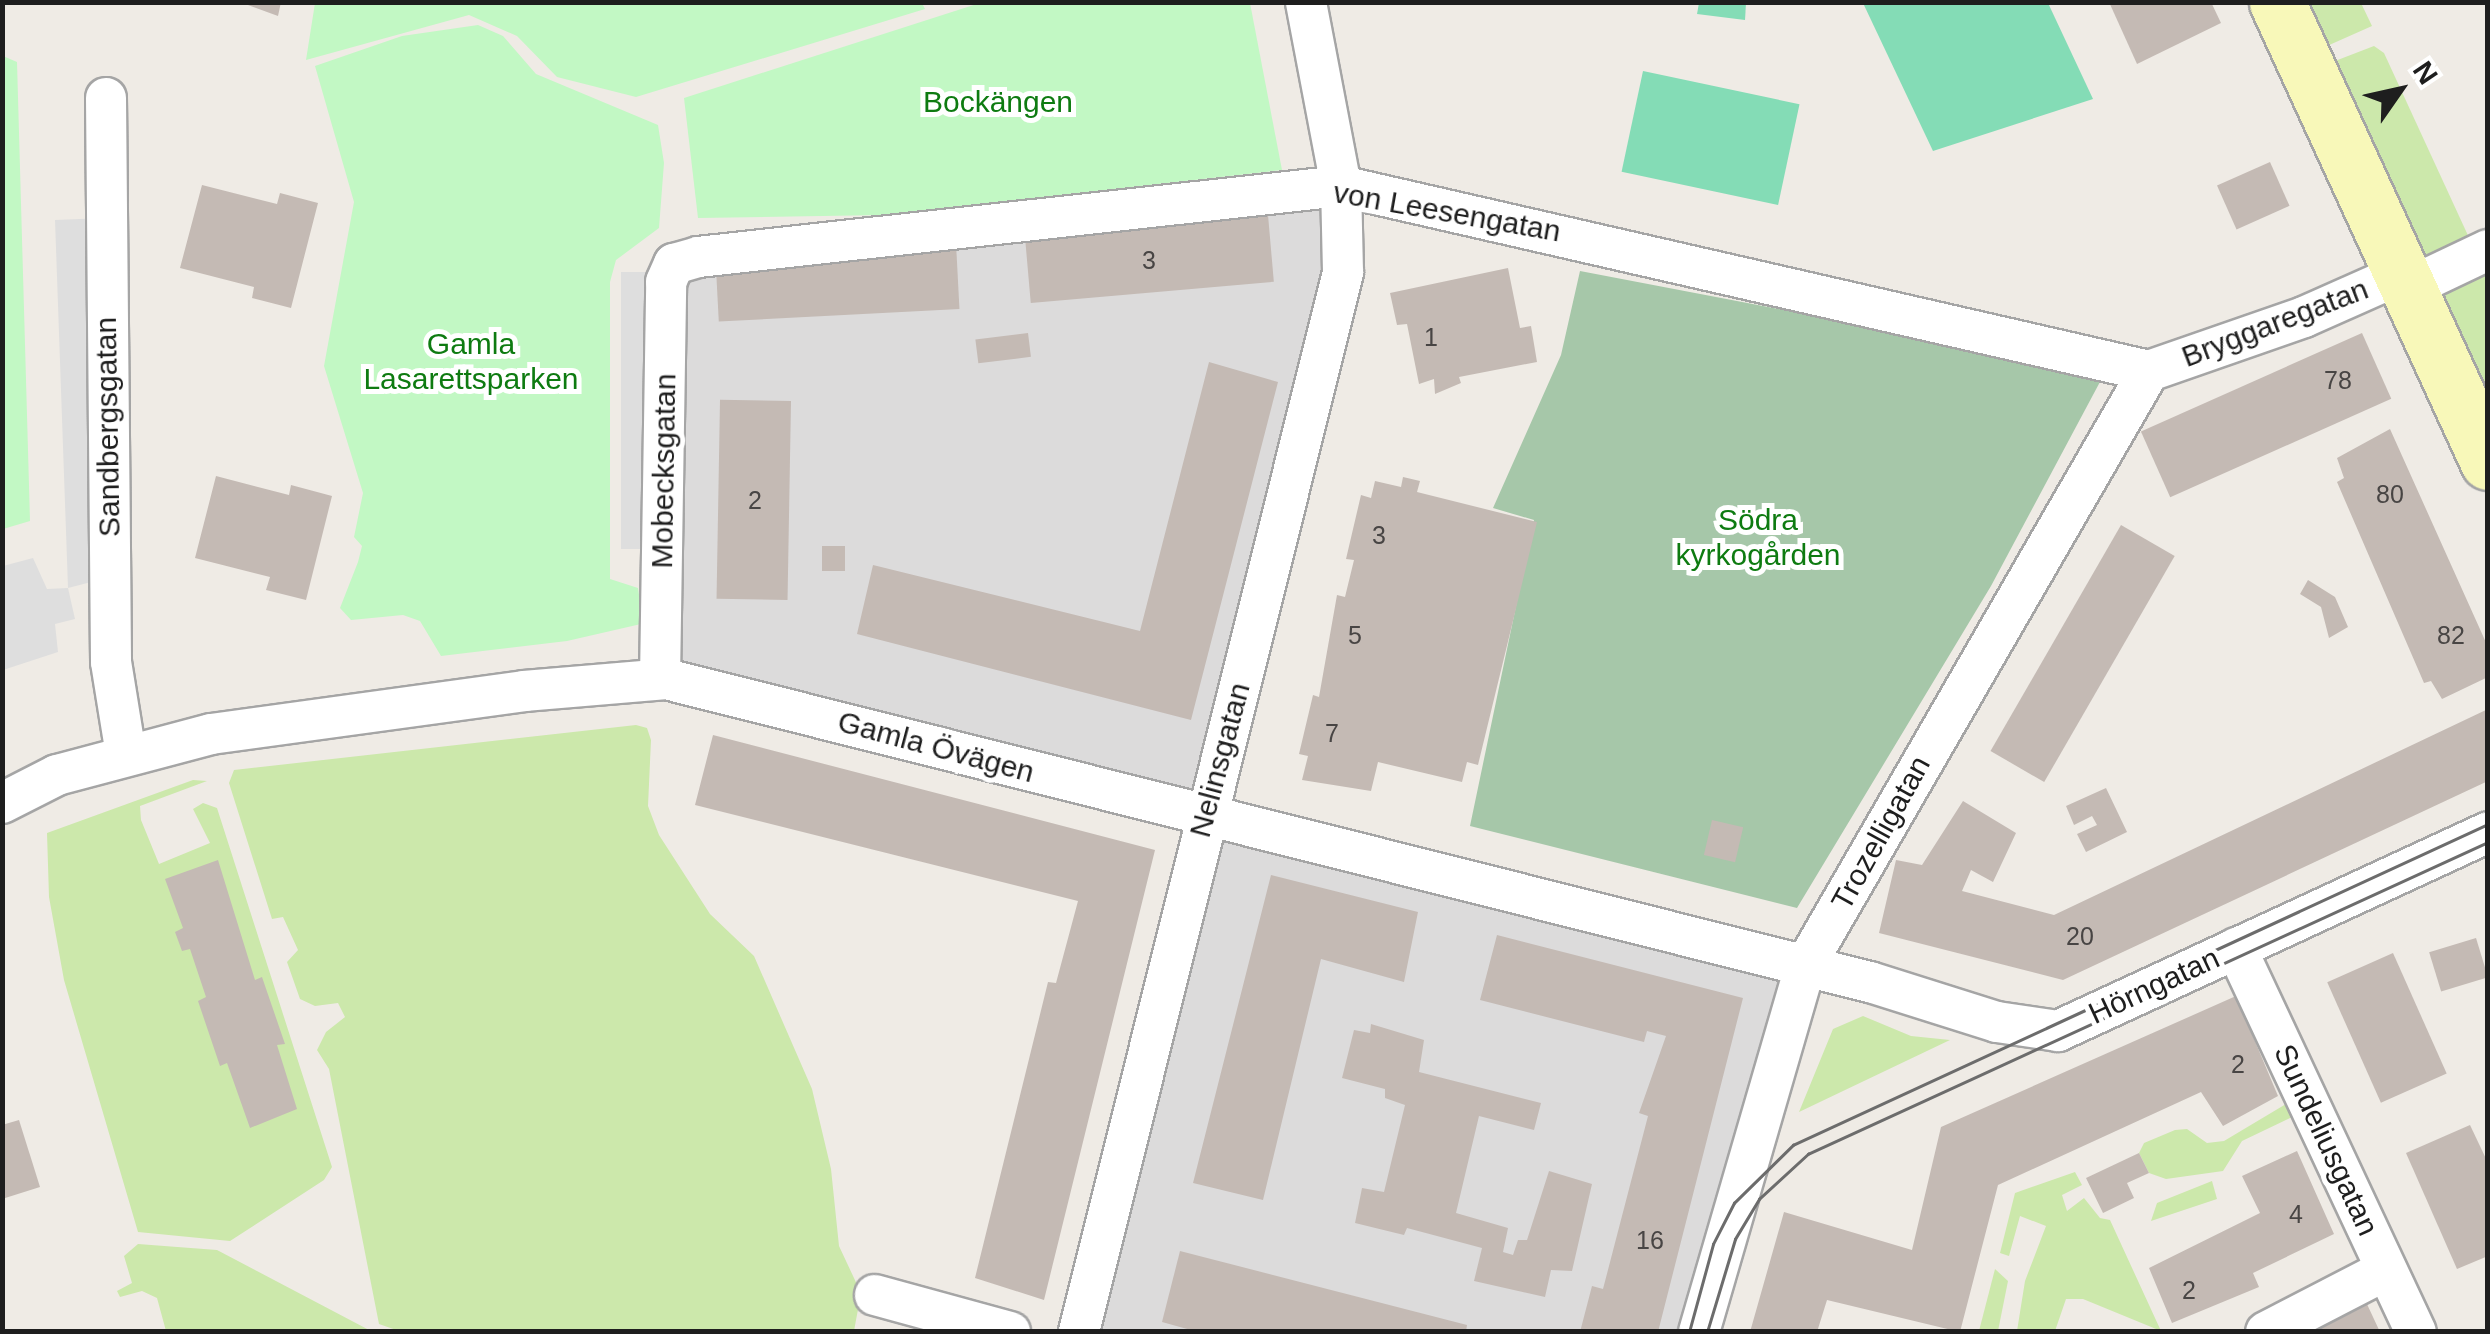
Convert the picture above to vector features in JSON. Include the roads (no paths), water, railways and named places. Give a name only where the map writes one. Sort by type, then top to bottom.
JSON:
[{"type":"main road","points":[[2276,2],[2488,462]]},
{"type":"street","name":"Nelinsgatan","points":[[1079,1332],[1204,816],[1343,272],[1341,186],[1306,2]]},
{"type":"street","name":"Sandbergsgatan","points":[[106,98],[111,662],[126,754]]},
{"type":"street","name":"von Leesengatan","points":[[674,264],[1341,186],[2149,371]]},
{"type":"street","name":"Bryggaregatan","points":[[2149,371],[2488,250]]},
{"type":"street","name":"Mobecksgatan","points":[[660,679],[666,282],[674,264]]},
{"type":"street","name":"Trozelligatan","points":[[1699,1332],[1805,966],[2149,371]]},
{"type":"street","name":"Gamla Övägen","points":[[2,803],[58,775],[126,754],[282,724],[660,679],[748,696],[1204,816],[1805,966]]},
{"type":"street","name":"Gamla Övägen","points":[[2,781],[58,775]]},
{"type":"street","name":"Hörngatan","points":[[1805,966],[1997,1022],[2058,1031],[2488,832]]},
{"type":"street","name":"Sundeliusgatan","points":[[2236,948],[2416,1332]]},
{"type":"street","points":[[2266,1332],[2386,1270]]},
{"type":"street","points":[[875,1294],[1010,1332]]},
{"type":"tram line","points":[[1689,1332],[1713,1244],[1734,1203],[1793,1145],[2488,824]]},
{"type":"tram line","points":[[1707,1332],[1735,1239],[1759,1199],[1808,1154],[2488,842]]},
{"type":"park label","name":"Bockängen","points":[[998,102]]},
{"type":"park label","name":"Gamla Lasarettsparken","points":[[471,361]]},
{"type":"park label","name":"Södra kyrkogården","points":[[1758,537]]}]
